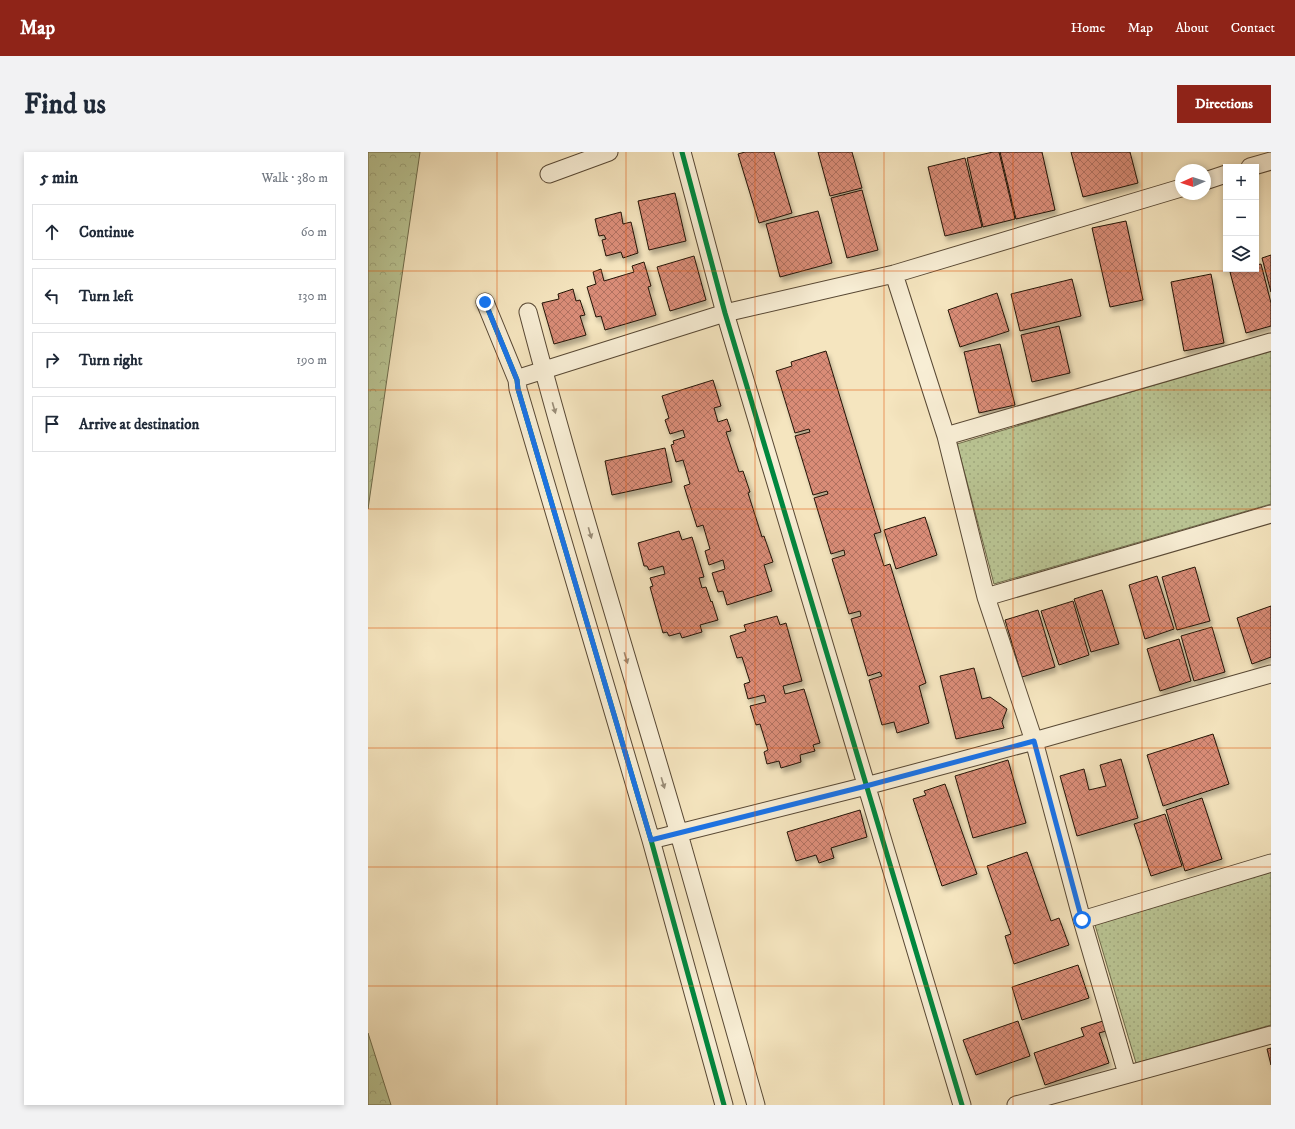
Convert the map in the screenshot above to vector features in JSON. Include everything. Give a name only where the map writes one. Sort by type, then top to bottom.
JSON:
[{"type":"street","points":[[549,174],[609,152]]},
{"type":"street","points":[[682,152],[726,313],[962,1105]]},
{"type":"street","points":[[1259,164],[1271,161]]},
{"type":"street","points":[[1211,179],[1223,175]]},
{"type":"street","points":[[517,380],[726,313],[894,274],[1175,190]]},
{"type":"street","points":[[894,274],[946,436],[986,597],[1034,741],[1082,920],[1127,1074]]},
{"type":"street","points":[[485,302],[517,380],[518,389],[651,840],[724,1105]]},
{"type":"street","points":[[528,312],[543,371],[756,1105]]},
{"type":"street","points":[[946,436],[1271,342]]},
{"type":"street","points":[[986,597],[1271,514]]},
{"type":"street","points":[[651,840],[866,786],[1034,741],[1271,674]]},
{"type":"street","points":[[1082,920],[1271,862]]},
{"type":"street","points":[[1016,1105],[1271,1034]]},
{"type":"green space","points":[[368,152],[420,152],[368,509]]},
{"type":"green space","points":[[1271,350],[1271,504],[994,584],[957,444]]},
{"type":"green space","points":[[1271,872],[1271,1025],[1136,1063],[1095,925]]},
{"type":"green space","points":[[368,1033],[391,1105],[368,1105]]},
{"type":"building","points":[[745,152],[774,152],[792,213],[759,223],[738,154]]},
{"type":"building","points":[[818,152],[852,152],[862,188],[830,196]]},
{"type":"building","points":[[999,152],[1015,219],[983,227],[967,158]]},
{"type":"building","points":[[1000,152],[1042,152],[1055,210],[1016,219]]},
{"type":"building","points":[[1071,152],[1130,152],[1138,183],[1083,197]]},
{"type":"building","points":[[965,158],[982,227],[945,236],[928,167]]},
{"type":"building","points":[[862,190],[878,250],[847,258],[831,198]]},
{"type":"building","points":[[675,193],[686,241],[649,250],[638,201]]},
{"type":"building","points":[[818,211],[832,263],[780,277],[766,224]]},
{"type":"building","points":[[621,212],[623,224],[631,222],[638,253],[623,258],[621,252],[606,256],[602,240],[606,239],[604,235],[599,236],[595,219]]},
{"type":"building","points":[[1126,221],[1143,300],[1110,307],[1092,228]]},
{"type":"building","points":[[1271,255],[1271,292],[1262,258]]},
{"type":"building","points":[[694,256],[706,300],[670,311],[657,267]]},
{"type":"building","points":[[644,262],[651,286],[648,287],[656,315],[605,330],[601,316],[596,317],[587,287],[596,284],[593,272],[601,269],[604,281],[634,272],[632,266]]},
{"type":"building","points":[[1259,264],[1261,264],[1271,303],[1271,326],[1246,333],[1230,272],[1259,272]]},
{"type":"building","points":[[1211,274],[1224,343],[1184,351],[1171,282]]},
{"type":"building","points":[[1072,279],[1081,316],[1020,331],[1011,294]]},
{"type":"building","points":[[573,289],[576,301],[580,300],[585,315],[580,316],[586,335],[554,344],[542,303],[559,299],[558,294]]},
{"type":"building","points":[[997,293],[1009,331],[960,347],[948,310]]},
{"type":"building","points":[[1059,326],[1070,373],[1032,382],[1021,335]]},
{"type":"building","points":[[1000,344],[1015,405],[979,413],[964,352]]},
{"type":"building","points":[[826,351],[881,532],[874,534],[884,566],[890,564],[926,683],[919,686],[929,723],[897,733],[894,722],[882,725],[869,680],[882,676],[880,672],[868,676],[851,619],[861,616],[860,611],[849,614],[832,559],[845,555],[844,550],[831,554],[814,498],[828,494],[827,491],[813,495],[795,436],[810,432],[809,429],[795,433],[776,371],[792,366],[791,362]]},
{"type":"building","points":[[713,380],[721,406],[714,408],[718,422],[727,419],[731,431],[726,432],[739,472],[743,471],[750,492],[748,493],[762,537],[764,536],[773,562],[764,565],[772,591],[727,605],[723,591],[718,592],[712,573],[725,569],[723,560],[709,565],[705,551],[710,549],[703,525],[697,527],[684,486],[690,484],[683,460],[676,462],[671,445],[674,444],[673,441],[685,437],[683,430],[670,434],[665,420],[669,418],[662,396]]},
{"type":"building","points":[[665,448],[672,482],[612,495],[605,461]]},
{"type":"building","points":[[925,517],[937,555],[896,569],[884,530]]},
{"type":"building","points":[[679,531],[682,540],[692,537],[704,577],[699,578],[702,588],[706,587],[718,620],[700,625],[702,632],[682,638],[680,633],[669,636],[667,632],[663,633],[650,587],[653,586],[650,578],[665,574],[663,566],[649,570],[647,566],[644,566],[638,543]]},
{"type":"building","points":[[1195,567],[1210,621],[1177,630],[1162,577]]},
{"type":"building","points":[[1157,576],[1174,629],[1145,639],[1129,585]]},
{"type":"building","points":[[1102,590],[1119,644],[1091,652],[1074,599]]},
{"type":"building","points":[[1073,601],[1089,655],[1059,665],[1041,611]]},
{"type":"building","points":[[1271,606],[1271,657],[1252,664],[1237,618]]},
{"type":"building","points":[[1038,610],[1055,667],[1022,677],[1005,620]]},
{"type":"building","points":[[777,616],[780,625],[786,623],[802,681],[783,686],[785,694],[804,689],[820,743],[813,745],[815,751],[800,755],[801,762],[781,768],[779,761],[767,764],[764,752],[768,750],[760,724],[756,725],[750,706],[766,702],[764,695],[748,699],[744,684],[750,682],[742,657],[737,658],[730,636],[746,631],[744,625]]},
{"type":"building","points":[[1212,627],[1225,672],[1194,681],[1181,636]]},
{"type":"building","points":[[1179,639],[1191,681],[1160,691],[1147,649]]},
{"type":"building","points":[[974,668],[982,699],[990,697],[1007,709],[1002,722],[1004,728],[956,739],[940,676]]},
{"type":"building","points":[[1213,734],[1229,784],[1163,806],[1147,755]]},
{"type":"building","points":[[1121,759],[1138,818],[1077,836],[1060,776],[1084,769],[1089,790],[1106,786],[1100,765]]},
{"type":"building","points":[[1008,760],[1026,823],[973,838],[955,776]]},
{"type":"building","points":[[945,784],[977,874],[942,886],[913,799],[926,795],[924,791]]},
{"type":"building","points":[[1202,798],[1222,859],[1185,871],[1166,810]]},
{"type":"building","points":[[860,810],[867,837],[831,848],[834,858],[819,863],[816,855],[796,861],[787,832]]},
{"type":"building","points":[[1165,814],[1182,866],[1151,876],[1134,824]]},
{"type":"building","points":[[1027,852],[1051,921],[1059,918],[1069,945],[1014,964],[1005,936],[1011,934],[987,866]]},
{"type":"building","points":[[1078,965],[1089,998],[1022,1020],[1012,987]]},
{"type":"building","points":[[1018,1021],[1030,1056],[976,1075],[963,1040]]},
{"type":"building","points":[[1103,1021],[1106,1031],[1099,1033],[1109,1063],[1045,1085],[1034,1053],[1084,1036],[1081,1028]]},
{"type":"building","points":[[1271,1048],[1271,1065],[1267,1049]]},
{"type":"cycle path","points":[[682,152],[725,313],[962,1105]]},
{"type":"cycle path","points":[[485,302],[517,380],[518,389],[651,840],[724,1105]]},
{"type":"route","points":[[485,302],[517,380],[518,389],[651,840],[866,786],[1034,741],[1082,920]]}]
